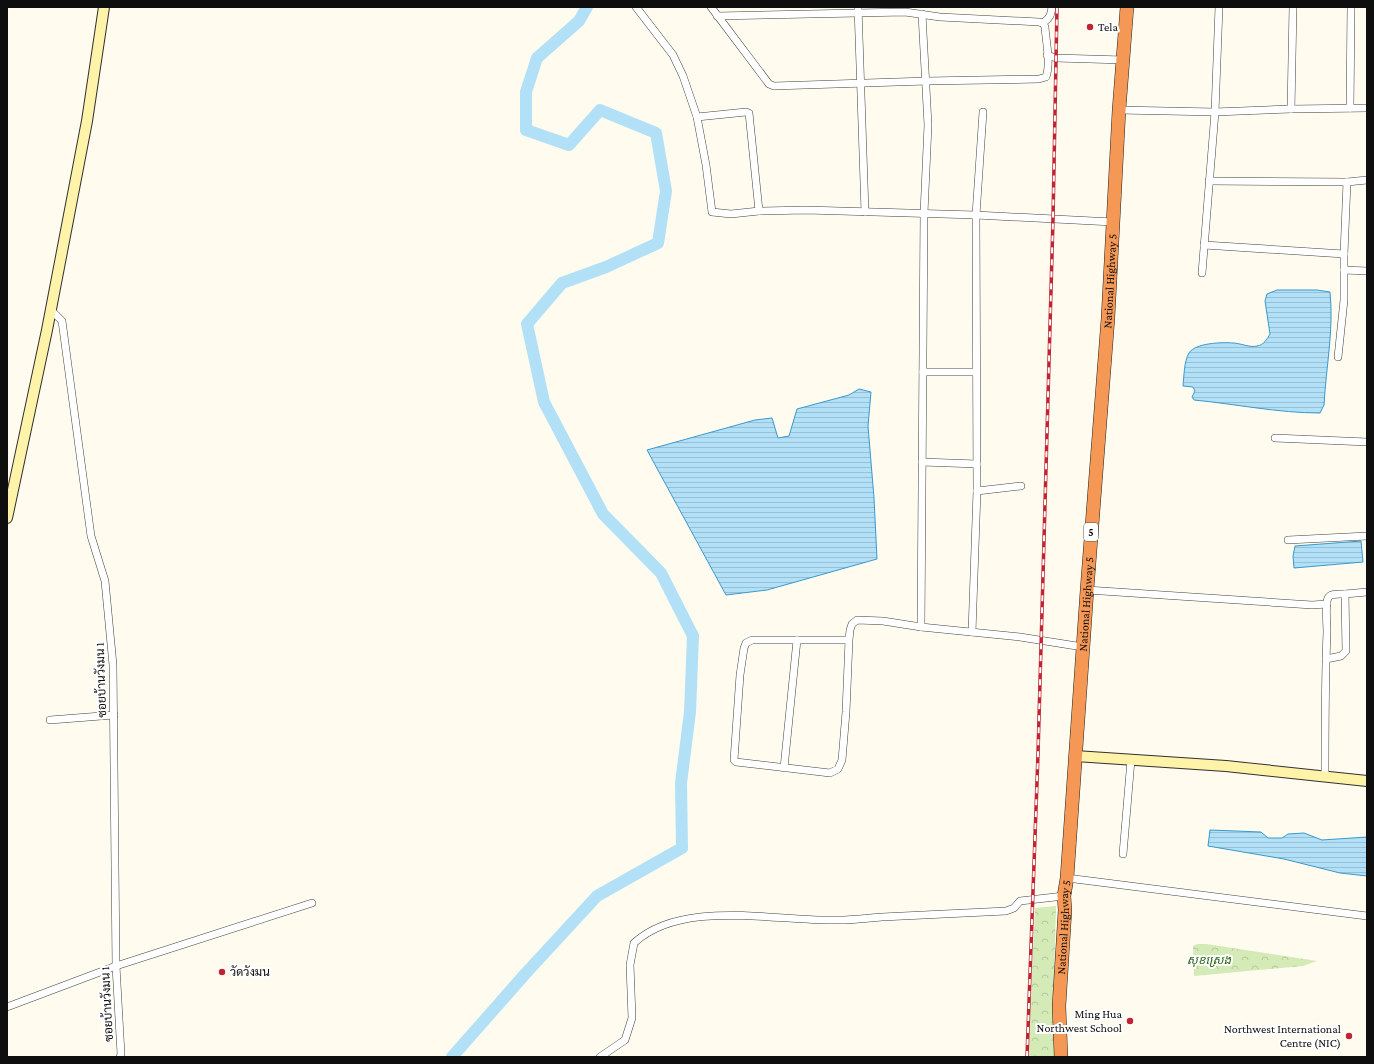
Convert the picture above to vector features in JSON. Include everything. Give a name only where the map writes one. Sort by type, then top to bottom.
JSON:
[{"type":"highway","name":"National Highway 5","points":[[1061,1057],[1060,1006],[1064,896],[1067,878],[1108,318],[1119,110],[1127,7]]},
{"type":"main road","points":[[7,518],[51,310],[87,121],[104,7]]},
{"type":"main road","points":[[1075,756],[1226,766],[1367,781]]},
{"type":"street","points":[[636,7],[673,55],[683,76],[697,117],[706,165],[712,212],[730,214],[759,211],[806,210],[924,214],[976,214],[1113,222]]},
{"type":"street","points":[[711,7],[769,84],[774,86],[1038,79],[1046,77],[1048,72],[1048,56],[1045,27],[1043,23]]},
{"type":"street","points":[[717,16],[877,10],[940,17],[1043,23],[1049,19],[1052,14],[1052,7]]},
{"type":"street","points":[[1202,273],[1215,112],[1219,7]]},
{"type":"street","points":[[1291,109],[1293,7]]},
{"type":"street","points":[[1350,108],[1351,7]]},
{"type":"street","points":[[858,10],[865,212]]},
{"type":"street","points":[[920,627],[924,214],[928,125],[922,14]]},
{"type":"street","points":[[1048,56],[1056,58],[1123,60]]},
{"type":"street","points":[[1119,110],[1215,112],[1367,108]]},
{"type":"street","points":[[697,117],[746,112],[749,113],[759,211]]},
{"type":"street","points":[[972,632],[977,491],[976,214],[983,112]]},
{"type":"street","points":[[1209,181],[1347,182],[1367,180]]},
{"type":"street","points":[[1338,357],[1344,300],[1347,182]]},
{"type":"street","points":[[1204,245],[1344,254]]},
{"type":"street","points":[[1344,270],[1367,271]]},
{"type":"street","name":"ซอยบ้านวังมน 1","points":[[51,310],[62,321],[92,536],[106,581],[113,665],[116,966],[120,1057]]},
{"type":"street","points":[[923,372],[976,372]]},
{"type":"street","points":[[1275,438],[1367,442]]},
{"type":"street","points":[[922,462],[977,464]]},
{"type":"street","points":[[977,491],[1021,486]]},
{"type":"street","points":[[1288,540],[1367,536]]},
{"type":"street","points":[[1087,590],[1312,605],[1327,604]]},
{"type":"street","points":[[1325,776],[1328,598],[1331,595],[1367,592]]},
{"type":"street","points":[[1326,659],[1341,656],[1346,651],[1345,594]]},
{"type":"street","points":[[850,640],[752,640],[746,643],[740,675],[734,760],[740,764],[830,773],[834,772],[842,760],[846,712],[850,640],[850,630],[852,624],[857,620],[883,621],[920,627],[1020,636],[1083,647]]},
{"type":"street","points":[[784,768],[797,640]]},
{"type":"street","points":[[50,720],[114,715]]},
{"type":"street","points":[[1122,854],[1131,760]]},
{"type":"street","points":[[1067,878],[1367,916]]},
{"type":"street","points":[[600,1057],[625,1040],[632,1018],[630,966],[634,943],[651,930],[675,921],[700,916],[731,915],[799,920],[839,920],[1006,911],[1014,908],[1020,901],[1064,896]]},
{"type":"street","points":[[7,1007],[116,966],[312,903]]},
{"type":"green space","points":[[1056,906],[1053,1020],[1055,1057],[1028,1057],[1035,908]]},
{"type":"green space","name":"សុខស្រេង","points":[[1197,944],[1206,944],[1317,961],[1303,966],[1194,976],[1193,946]]},
{"type":"water","points":[[1277,290],[1317,290],[1330,292],[1331,320],[1329,348],[1324,405],[1320,413],[1273,410],[1194,400],[1192,397],[1195,391],[1193,387],[1183,386],[1185,365],[1189,353],[1197,347],[1209,344],[1233,343],[1254,346],[1265,342],[1270,334],[1265,301],[1267,294]]},
{"type":"water","points":[[859,389],[871,392],[868,426],[877,559],[767,590],[726,595],[647,450],[755,420],[772,418],[778,438],[789,436],[797,409],[849,395]]},
{"type":"water","points":[[1361,541],[1363,562],[1294,568],[1293,556],[1295,546]]},
{"type":"water","points":[[1210,830],[1261,832],[1268,838],[1282,838],[1288,834],[1304,833],[1322,840],[1367,837],[1367,876],[1340,873],[1284,859],[1208,846]]},
{"type":"waterway","points":[[452,1057],[526,973],[597,896],[682,848],[681,783],[690,712],[693,636],[661,573],[603,514],[544,402],[527,324],[562,283],[606,267],[658,243],[666,191],[656,133],[600,110],[569,145],[526,130],[526,92],[537,58],[579,21],[587,7]]},
{"type":"railway","points":[[1027,1057],[1038,754],[1053,219],[1057,7]]},
{"type":"place","name":"Tela","points":[[1090,27]]},
{"type":"place","name":"วัดวังมน","points":[[222,972]]},
{"type":"place","name":"Ming Hua Northwest School","points":[[1130,1021]]},
{"type":"place","name":"Northwest International Centre (NIC)","points":[[1349,1036]]}]
